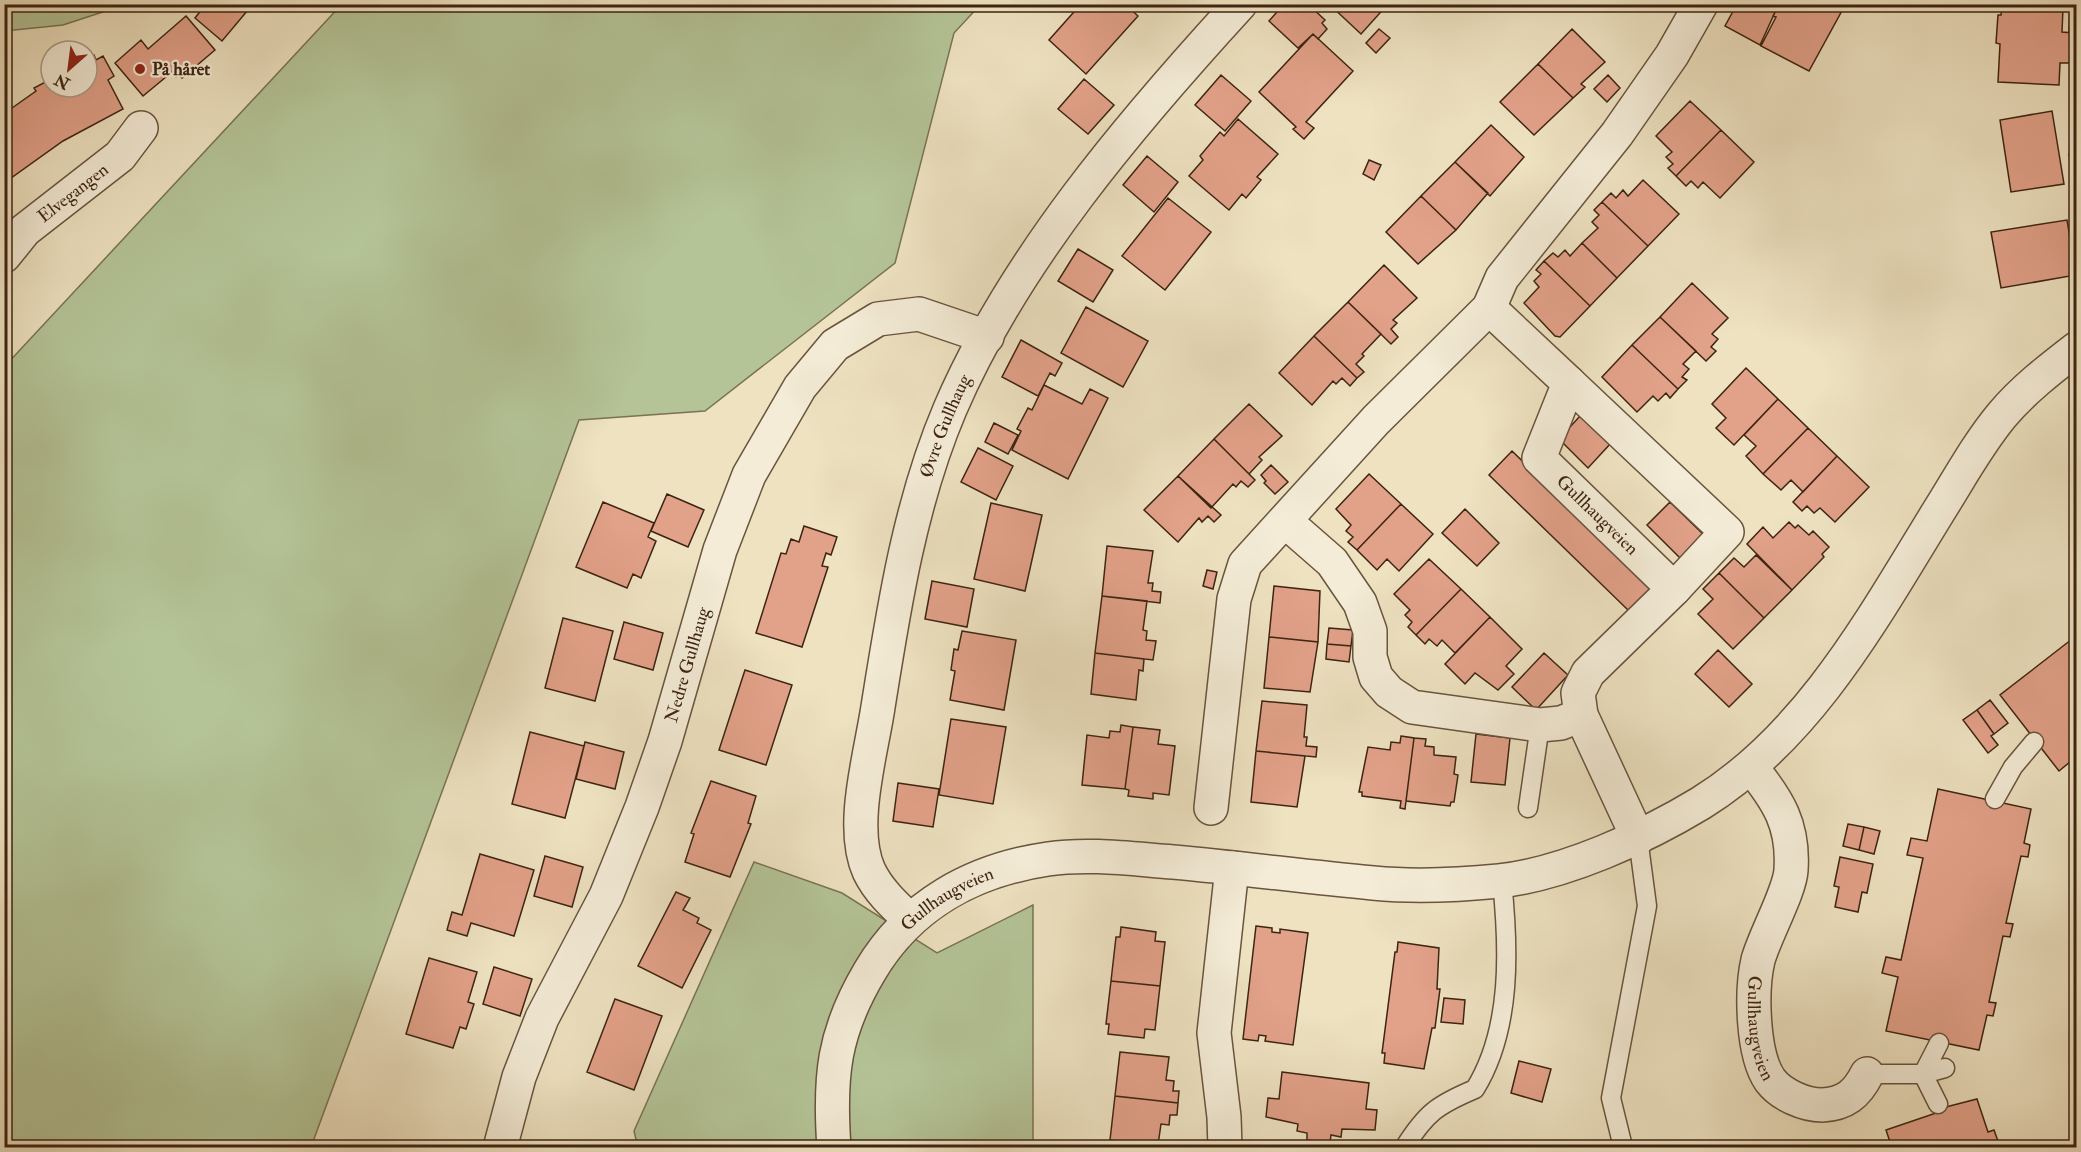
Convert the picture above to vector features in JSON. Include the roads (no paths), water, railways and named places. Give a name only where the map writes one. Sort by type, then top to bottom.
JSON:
[{"type":"street","name":"Øvre Gullhaug","points":[[909,919],[886,896],[870,872],[862,848],[863,804],[888,642],[913,522],[951,408],[987,337],[1042,246],[1092,176],[1240,4]]},
{"type":"street","points":[[1211,808],[1238,580],[1245,564],[1376,420],[1489,308],[1502,278],[1617,134],[1672,55],[1701,4]]},
{"type":"street","name":"Elvegangen","points":[[4,256],[26,230],[120,156],[141,128]]},
{"type":"street","points":[[1489,308],[1727,532],[1674,589],[1588,673],[1578,693],[1581,715],[1638,838]]},
{"type":"street","name":"Nedre Gullhaug","points":[[500,1148],[519,1077],[542,1018],[606,896],[642,807],[665,741],[720,550],[750,475],[800,387],[835,345],[878,319],[919,314],[987,337]]},
{"type":"street","name":"Gullhaugveien","points":[[834,1148],[830,1097],[834,1064],[842,1033],[865,980],[883,950],[909,919],[948,892],[997,870],[1050,858],[1112,858],[1232,867],[1378,884],[1502,881],[1568,865],[1638,838],[1702,802],[1751,767],[1795,720],[1865,631],[1971,459],[2001,416],[2042,374],[2076,349]]},
{"type":"street","name":"Gullhaugveien","points":[[1569,383],[1539,458],[1674,589]]},
{"type":"street","points":[[1285,521],[1332,562],[1360,603],[1370,631],[1370,657],[1376,677],[1389,692],[1412,707],[1540,725],[1561,723],[1581,715]]},
{"type":"street","name":"Gullhaugveien","points":[[1751,767],[1773,794],[1790,828],[1791,872],[1758,961],[1754,1012],[1759,1055],[1771,1081],[1791,1096],[1812,1105],[1837,1104],[1858,1092],[1867,1074]]},
{"type":"street","points":[[1225,1148],[1224,1117],[1214,1033],[1232,867]]},
{"type":"lane","points":[[1528,808],[1540,725]]},
{"type":"lane","points":[[1995,799],[2013,767],[2034,742]]},
{"type":"lane","points":[[1623,1147],[1611,1098],[1647,906],[1638,838]]},
{"type":"lane","points":[[1404,1148],[1422,1119],[1446,1101],[1475,1089],[1494,1050],[1505,986],[1508,939],[1502,881]]},
{"type":"lane","points":[[1923,1074],[1940,1043]]},
{"type":"lane","points":[[1867,1074],[1923,1074],[1945,1068]]},
{"type":"lane","points":[[1923,1074],[1938,1104]]},
{"type":"place","name":"På håret","points":[[140,69]]}]
